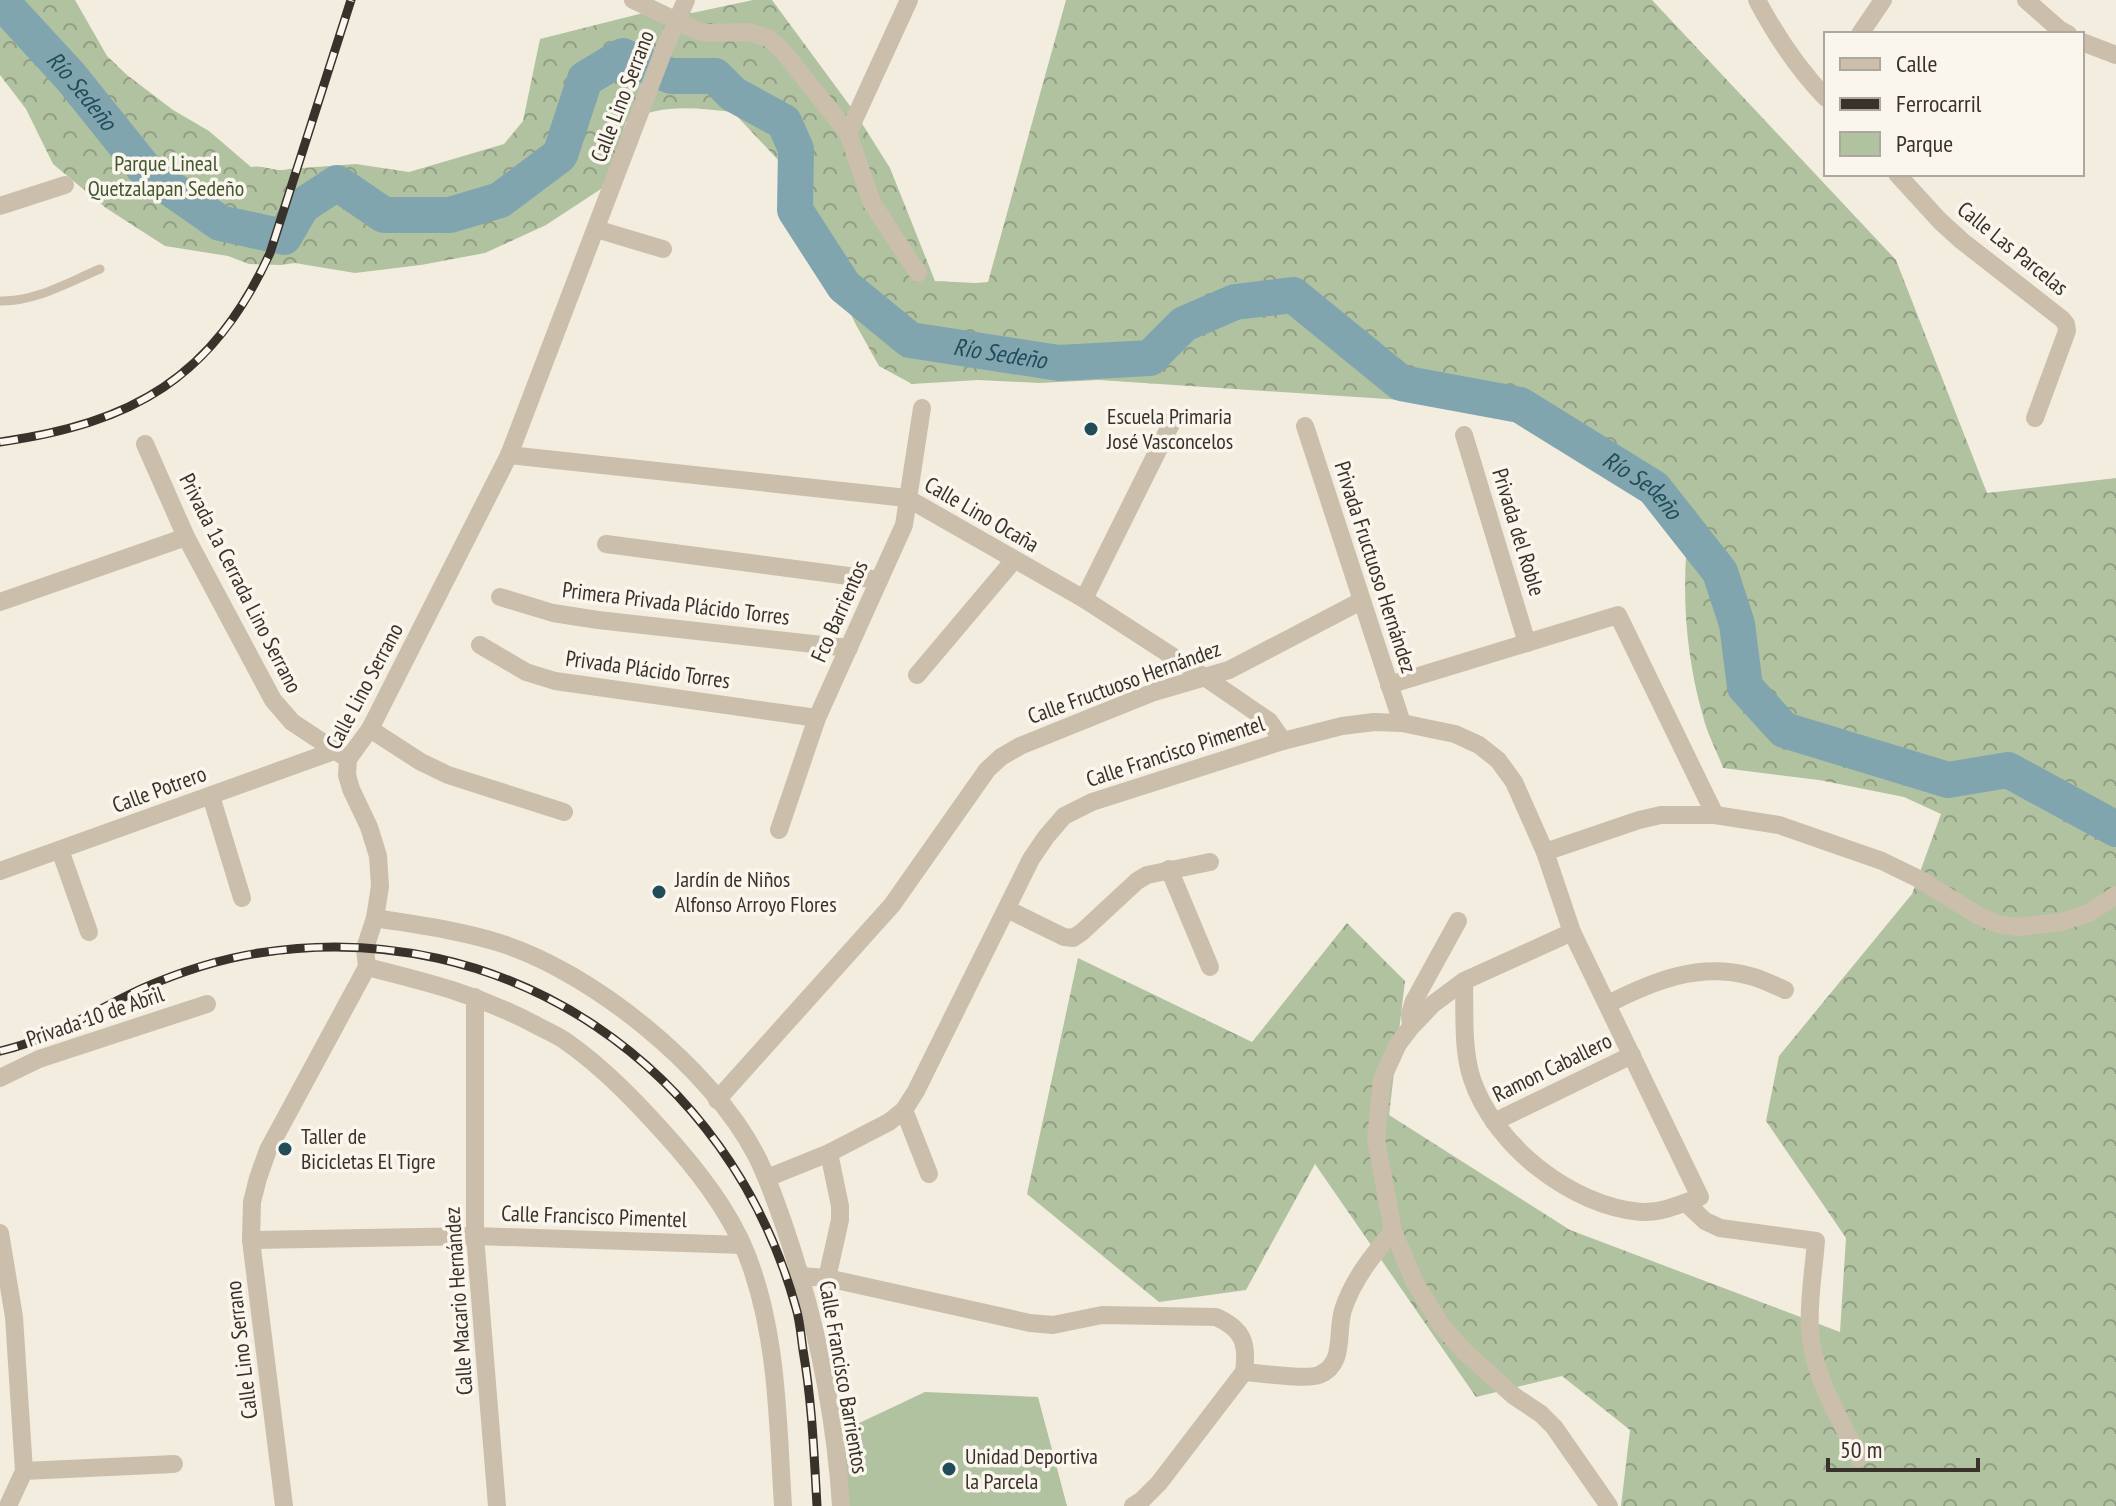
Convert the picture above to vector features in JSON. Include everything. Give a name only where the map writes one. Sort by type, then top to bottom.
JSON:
[{"type":"street","points":[[633,0],[698,31],[750,32],[768,38],[782,50],[848,133],[872,203],[918,273]]},
{"type":"street","name":"Calle Lino Serrano","points":[[284,1506],[251,1240],[252,1202],[268,1150],[367,967],[365,948],[375,918],[380,886],[378,856],[341,755],[370,729],[509,455],[663,52],[686,0]]},
{"type":"street","points":[[848,133],[909,0]]},
{"type":"street","points":[[1757,0],[1792,58],[1824,92]]},
{"type":"street","points":[[1861,32],[1883,0]]},
{"type":"street","points":[[2026,0],[2064,32]]},
{"type":"street","points":[[2084,43],[2116,55]]},
{"type":"street","name":"Calle Las Parcelas","points":[[1899,176],[1962,241],[2066,324],[2067,331],[2035,418]]},
{"type":"street","points":[[0,206],[65,185]]},
{"type":"street","points":[[596,229],[663,249]]},
{"type":"street","name":"Fco Barrientos","points":[[779,830],[817,718],[904,525],[922,408]]},
{"type":"street","points":[[1084,599],[1173,420]]},
{"type":"street","name":"Privada Fructuoso Hernández","points":[[1305,426],[1402,723]]},
{"type":"street","name":"Privada del Roble","points":[[1464,435],[1527,643]]},
{"type":"street","name":"Privada 1a Cerrada Lino Serrano","points":[[145,444],[186,537],[273,700],[292,722],[341,755]]},
{"type":"street","name":"Calle Lino Ocaña","points":[[509,455],[907,498],[1084,599],[1269,721],[1283,741]]},
{"type":"street","points":[[0,602],[186,537]]},
{"type":"street","points":[[606,544],[879,580]]},
{"type":"street","points":[[917,675],[1014,560]]},
{"type":"street","name":"Primera Privada Plácido Torres","points":[[500,597],[553,613],[598,620],[849,648]]},
{"type":"street","name":"Calle Fructuoso Hernández","points":[[717,1100],[892,905],[987,770],[1001,757],[1020,746],[1154,692],[1229,670],[1361,601]]},
{"type":"street","points":[[1389,685],[1618,615],[1715,815]]},
{"type":"street","name":"Privada Plácido Torres","points":[[480,645],[526,672],[555,681],[817,718]]},
{"type":"street","name":"Calle Francisco Pimentel","points":[[767,1178],[829,1153],[889,1122],[904,1110],[1031,859],[1064,816],[1092,802],[1283,741],[1342,726],[1374,722],[1402,723],[1455,734],[1479,745],[1498,760],[1514,782],[1545,852],[1572,932],[1700,1197],[1686,1203]]},
{"type":"street","points":[[370,729],[421,762],[448,775],[564,812]]},
{"type":"street","name":"Calle Potrero","points":[[0,871],[211,796],[341,755]]},
{"type":"street","points":[[211,796],[242,898]]},
{"type":"street","points":[[1545,852],[1661,815],[1715,815],[1779,825],[1882,861],[1998,924],[2017,927],[2061,922],[2089,913],[2116,895]]},
{"type":"street","points":[[60,850],[89,932]]},
{"type":"street","points":[[1007,909],[1064,937],[1073,938],[1147,875],[1210,862]]},
{"type":"street","points":[[1169,869],[1210,967]]},
{"type":"street","name":"Calle Francisco Barrientos","points":[[375,918],[438,928],[500,943],[549,963],[596,991],[646,1027],[686,1064],[739,1127],[767,1178],[801,1276],[822,1367],[841,1506]]},
{"type":"street","points":[[1411,1027],[1410,1014],[1414,1001],[1458,921]]},
{"type":"street","points":[[1572,932],[1464,981],[1433,1004],[1411,1027],[1398,1044],[1382,1079],[1376,1139],[1393,1231],[1415,1283],[1441,1325],[1464,1351],[1554,1427],[1609,1506]]},
{"type":"street","points":[[367,967],[475,997],[562,1039],[601,1069],[649,1116],[695,1168],[730,1220],[753,1272],[770,1346],[783,1506]]},
{"type":"street","points":[[1608,1004],[1642,986],[1675,975],[1713,970],[1750,976],[1785,990]]},
{"type":"street","points":[[1464,981],[1471,1077],[1494,1122],[1513,1146],[1541,1170],[1608,1205],[1643,1212],[1671,1209],[1686,1203],[1705,1221],[1720,1228],[1816,1241],[1809,1327],[1814,1356],[1859,1458]]},
{"type":"street","name":"Calle Macario Hernández","points":[[475,997],[475,1236],[497,1506]]},
{"type":"street","name":"Privada 10 de Abril","points":[[0,1078],[39,1059],[207,1004]]},
{"type":"street","name":"Ramon Caballero","points":[[1494,1122],[1632,1055]]},
{"type":"street","points":[[904,1110],[929,1174]]},
{"type":"street","points":[[827,1278],[840,1220],[829,1153]]},
{"type":"street","points":[[1244,1372],[1315,1377],[1330,1369],[1338,1356],[1343,1309],[1367,1262],[1393,1231]]},
{"type":"street","points":[[0,1233],[14,1317],[24,1471],[8,1506]]},
{"type":"street","name":"Calle Francisco Pimentel","points":[[251,1240],[475,1236],[742,1245]]},
{"type":"street","points":[[801,1276],[827,1278],[1030,1323],[1053,1325],[1102,1315],[1216,1317],[1229,1323],[1240,1334],[1247,1352],[1244,1372],[1159,1483],[1133,1506]]},
{"type":"street","points":[[24,1471],[174,1464]]},
{"type":"lane","points":[[0,301],[32,297],[100,269]]},
{"type":"green space","name":"Parque Lineal Quetzalapan Sedeño","points":[[0,0],[75,0],[107,56],[127,75],[173,110],[209,131],[251,167],[284,170],[356,164],[409,172],[504,144],[523,121],[540,39],[663,8],[692,13],[753,0],[772,0],[856,114],[890,168],[935,281],[976,283],[988,282],[1066,0],[1652,0],[1896,260],[1987,493],[2116,478],[2116,1506],[1621,1506],[1630,1430],[1562,1376],[1476,1397],[1315,1164],[1246,1290],[1159,1302],[1027,1194],[1078,958],[1252,1042],[1347,923],[1405,981],[1389,1115],[1570,1230],[1840,1332],[1846,1238],[1766,1121],[1779,1056],[1912,894],[1941,814],[1904,797],[1819,780],[1723,768],[1705,723],[1692,669],[1685,597],[1689,524],[1667,499],[1600,453],[1511,413],[1402,400],[1099,380],[1039,383],[978,380],[912,384],[879,366],[855,323],[780,162],[733,112],[665,109],[626,122],[607,185],[546,225],[485,253],[355,273],[295,263],[249,264],[228,256],[165,246],[106,208],[53,164],[26,109],[0,75]]},
{"type":"green space","name":"Unidad Deportiva la Parcela","points":[[925,1392],[1038,1397],[1067,1506],[844,1506],[838,1433]]},
{"type":"waterway","name":"Río Sedeño","points":[[0,0],[70,76],[147,172],[220,223],[284,237],[302,206],[337,183],[384,215],[450,215],[500,200],[560,155],[585,79],[623,56],[671,76],[715,76],[733,94],[784,122],[796,149],[795,210],[844,286],[910,340],[1059,363],[1150,358],[1184,324],[1235,302],[1293,295],[1401,383],[1520,405],[1654,488],[1720,572],[1737,624],[1745,687],[1784,730],[1948,780],[2008,770],[2116,829]]},
{"type":"railway","points":[[0,442],[47,434],[129,407],[164,387],[195,363],[222,333],[247,296],[270,253],[351,0]]},
{"type":"railway","points":[[0,1051],[37,1039],[143,988],[200,967],[259,953],[351,947],[438,958],[520,985],[596,1026],[662,1080],[719,1146],[764,1223],[798,1318],[811,1408],[817,1506]]},
{"type":"place","name":"Escuela Primaria José Vasconcelos","points":[[1091,429]]},
{"type":"place","name":"Jardín de Niños Alfonso Arroyo Flores","points":[[659,892]]},
{"type":"place","name":"Taller de Bicicletas El Tigre","points":[[285,1149]]},
{"type":"place","name":"Unidad Deportiva la Parcela","points":[[949,1469]]}]
